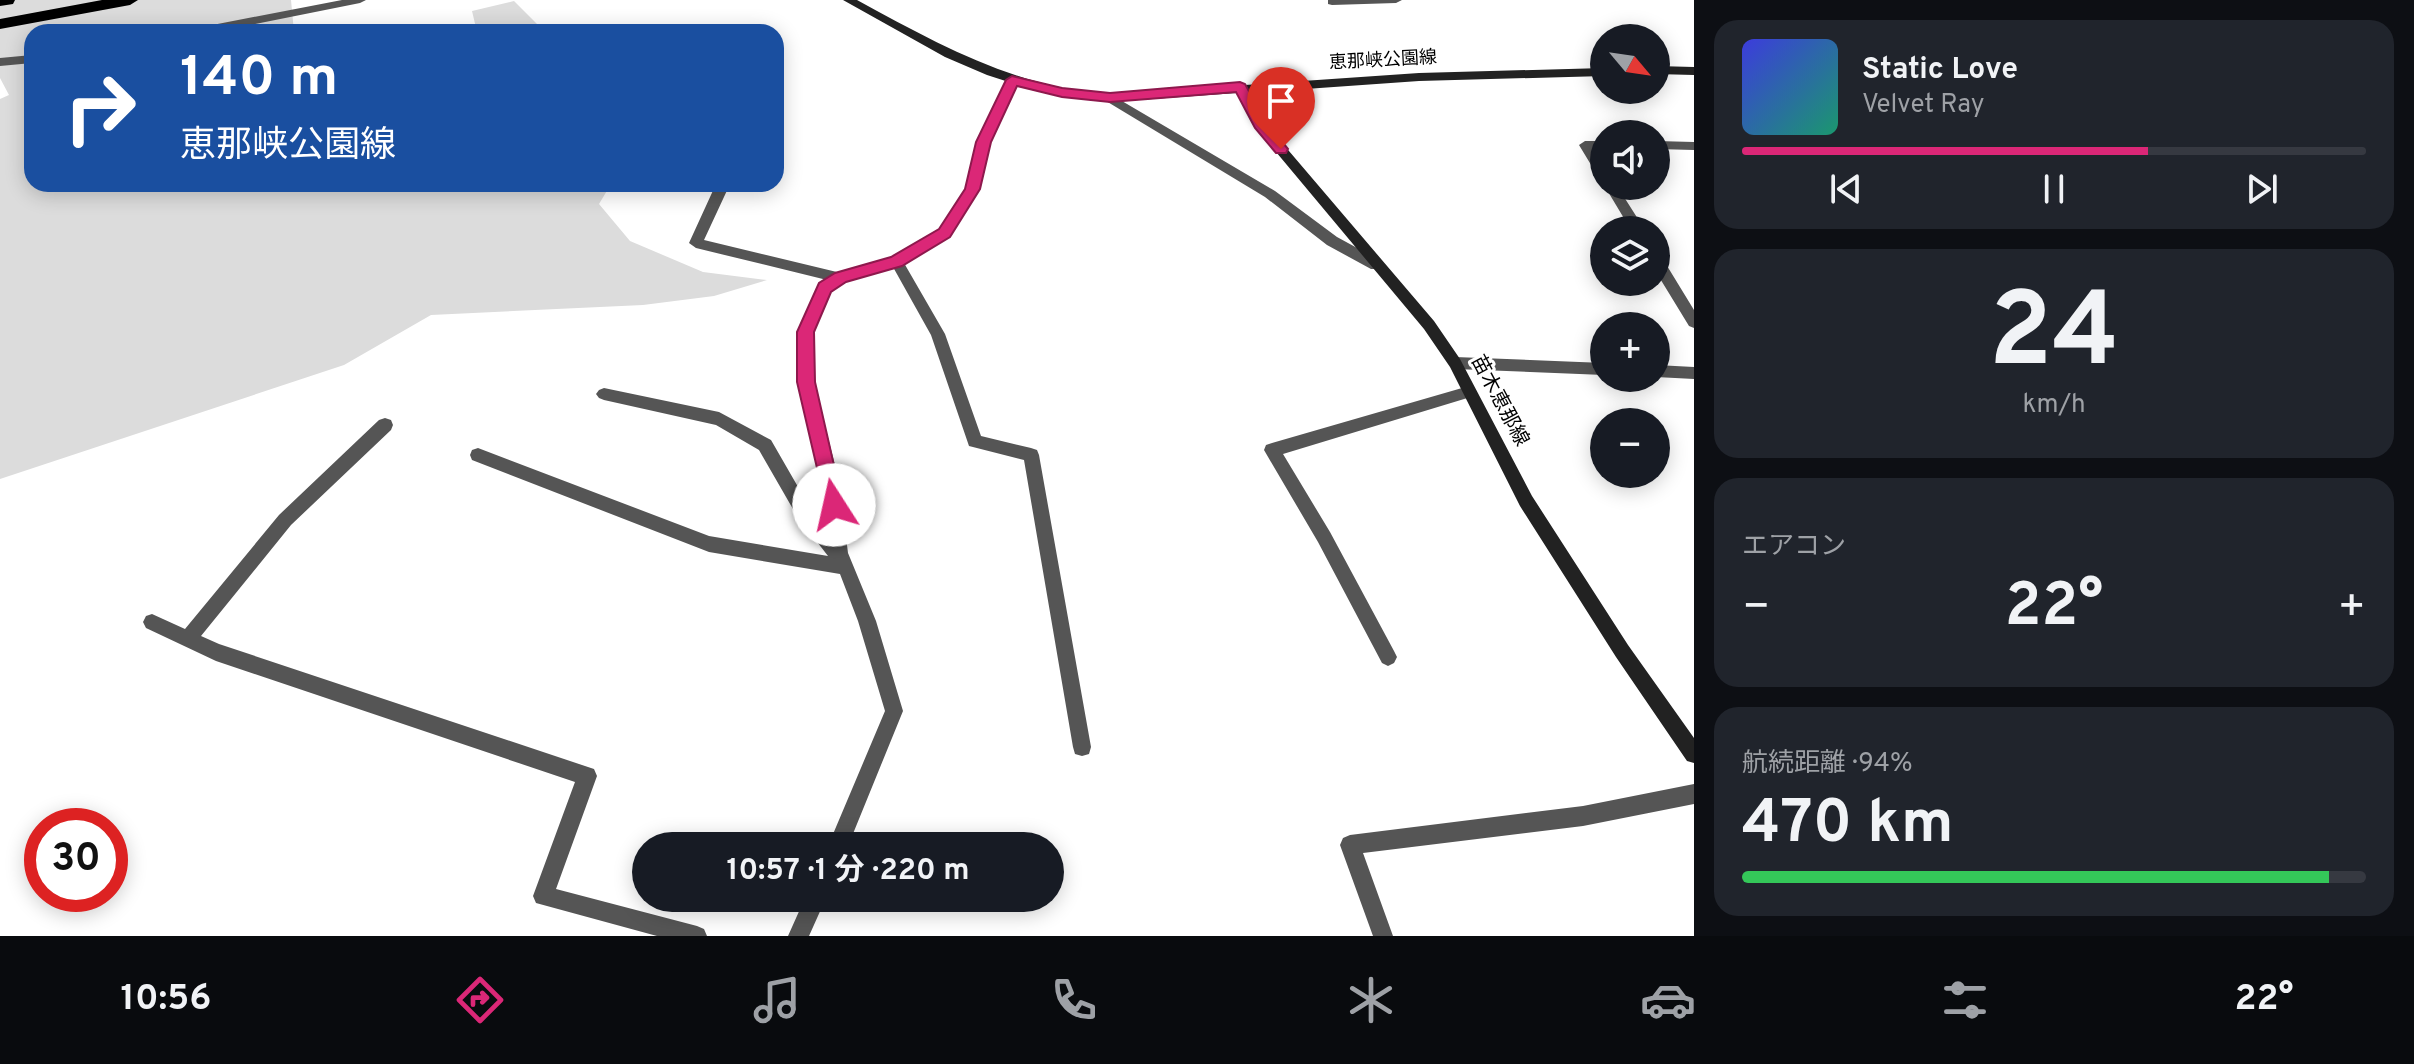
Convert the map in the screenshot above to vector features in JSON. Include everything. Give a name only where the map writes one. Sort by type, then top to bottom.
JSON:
[{"type":"highway","points":[[0,1],[7,0]]},
{"type":"highway","points":[[0,24],[130,0]]},
{"type":"main road","name":"恵那峡公園線","points":[[849,0],[942,50],[1012,80],[1062,93],[1110,98],[1419,77],[1590,72]]},
{"type":"main road","points":[[1670,70],[1694,71]]},
{"type":"main road","name":"苗木恵那線","points":[[1240,87],[1260,125],[1429,325],[1455,363],[1526,501],[1622,651],[1694,754]]},
{"type":"street","points":[[230,24],[314,4],[360,0]]},
{"type":"street","points":[[1332,2],[1396,0]]},
{"type":"street","points":[[0,62],[24,60]]},
{"type":"street","points":[[844,832],[894,711],[867,621],[840,553],[831,481],[806,382],[806,332],[825,288],[841,278],[896,261],[944,233],[972,189],[984,142],[1012,80]]},
{"type":"street","points":[[1110,98],[1270,194],[1332,241],[1376,265]]},
{"type":"street","points":[[1670,145],[1694,146]]},
{"type":"street","points":[[719,192],[696,243],[841,278]]},
{"type":"street","points":[[896,261],[938,334],[975,441],[1031,455],[1082,747]]},
{"type":"street","points":[[1670,283],[1694,322]]},
{"type":"street","points":[[1455,363],[1590,368]]},
{"type":"street","points":[[1670,372],[1694,373]]},
{"type":"street","points":[[1388,657],[1324,537],[1272,450],[1469,392]]},
{"type":"street","points":[[604,394],[719,419],[765,445],[803,511],[846,567]]},
{"type":"street","points":[[188,639],[285,520],[385,425]]},
{"type":"street","points":[[478,455],[709,544],[846,567]]},
{"type":"street","points":[[152,622],[216,652],[587,776],[543,896],[697,936]]},
{"type":"street","points":[[1383,936],[1350,845],[1583,816],[1694,794]]},
{"type":"street","points":[[798,936],[809,912]]},
{"type":"shaded area","points":[[0,0],[291,0],[293,24],[24,24],[24,192],[606,192],[599,204],[630,241],[703,272],[767,280],[714,296],[643,305],[431,315],[344,365],[0,479],[0,99],[9,95],[0,78]]},
{"type":"shaded area","points":[[514,1],[537,24],[475,24],[472,11]]},
{"type":"route","points":[[834,505],[831,481],[806,382],[806,332],[825,288],[841,278],[896,261],[944,233],[972,189],[984,142],[1012,80],[1062,93],[1110,98],[1240,87],[1260,125],[1281,149]]}]
